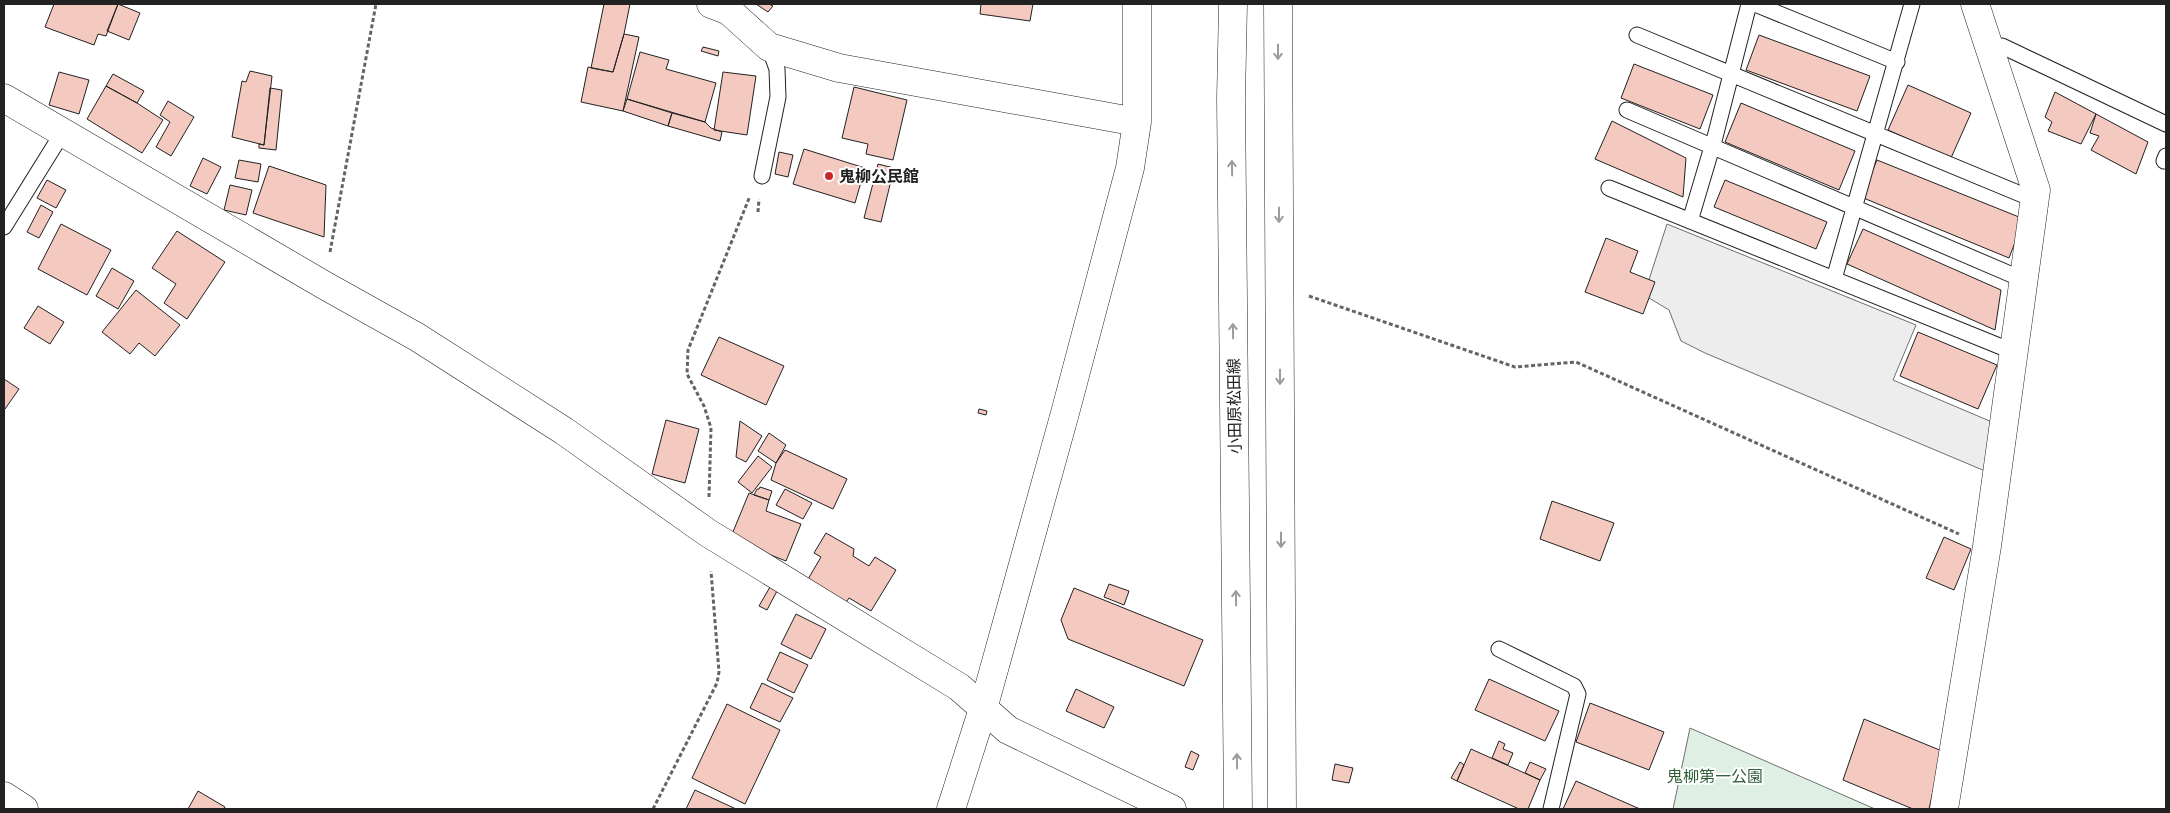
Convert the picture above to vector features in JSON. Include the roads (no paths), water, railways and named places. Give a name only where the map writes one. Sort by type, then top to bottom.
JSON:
[{"type":"street","points":[[951,809],[983,709],[1065,413],[1130,168],[1137,122],[1137,4]]},
{"type":"street","name":"小田原松田線","points":[[1233,4],[1231,108],[1238,809]]},
{"type":"street","points":[[1278,4],[1282,809]]},
{"type":"street","points":[[1944,809],[1987,546],[2036,190],[1975,4]]},
{"type":"street","points":[[723,6],[769,47],[839,68],[1137,122]]},
{"type":"street","points":[[4,98],[324,285],[417,337],[555,425],[708,532],[959,687],[1008,730],[1172,809]]},
{"type":"street","points":[[4,796],[24,809]]},
{"type":"lane","points":[[1690,221],[1712,146],[1749,4]]},
{"type":"lane","points":[[1755,4],[1897,62]]},
{"type":"lane","points":[[1834,279],[1912,4]]},
{"type":"lane","points":[[1637,35],[2035,200]]},
{"type":"lane","points":[[1990,50],[2002,46],[2166,124]]},
{"type":"lane","points":[[762,176],[778,97],[777,69],[769,47]]},
{"type":"lane","points":[[1627,110],[2024,280]]},
{"type":"lane","points":[[4,227],[62,132]]},
{"type":"lane","points":[[1609,188],[2014,352]]},
{"type":"lane","points":[[1499,649],[1574,686],[1578,694],[1551,809]]},
{"type":"place","name":"鬼柳公民館","points":[[829,176]]},
{"type":"park label","name":"鬼柳第一公園","points":[[1715,776]]}]
